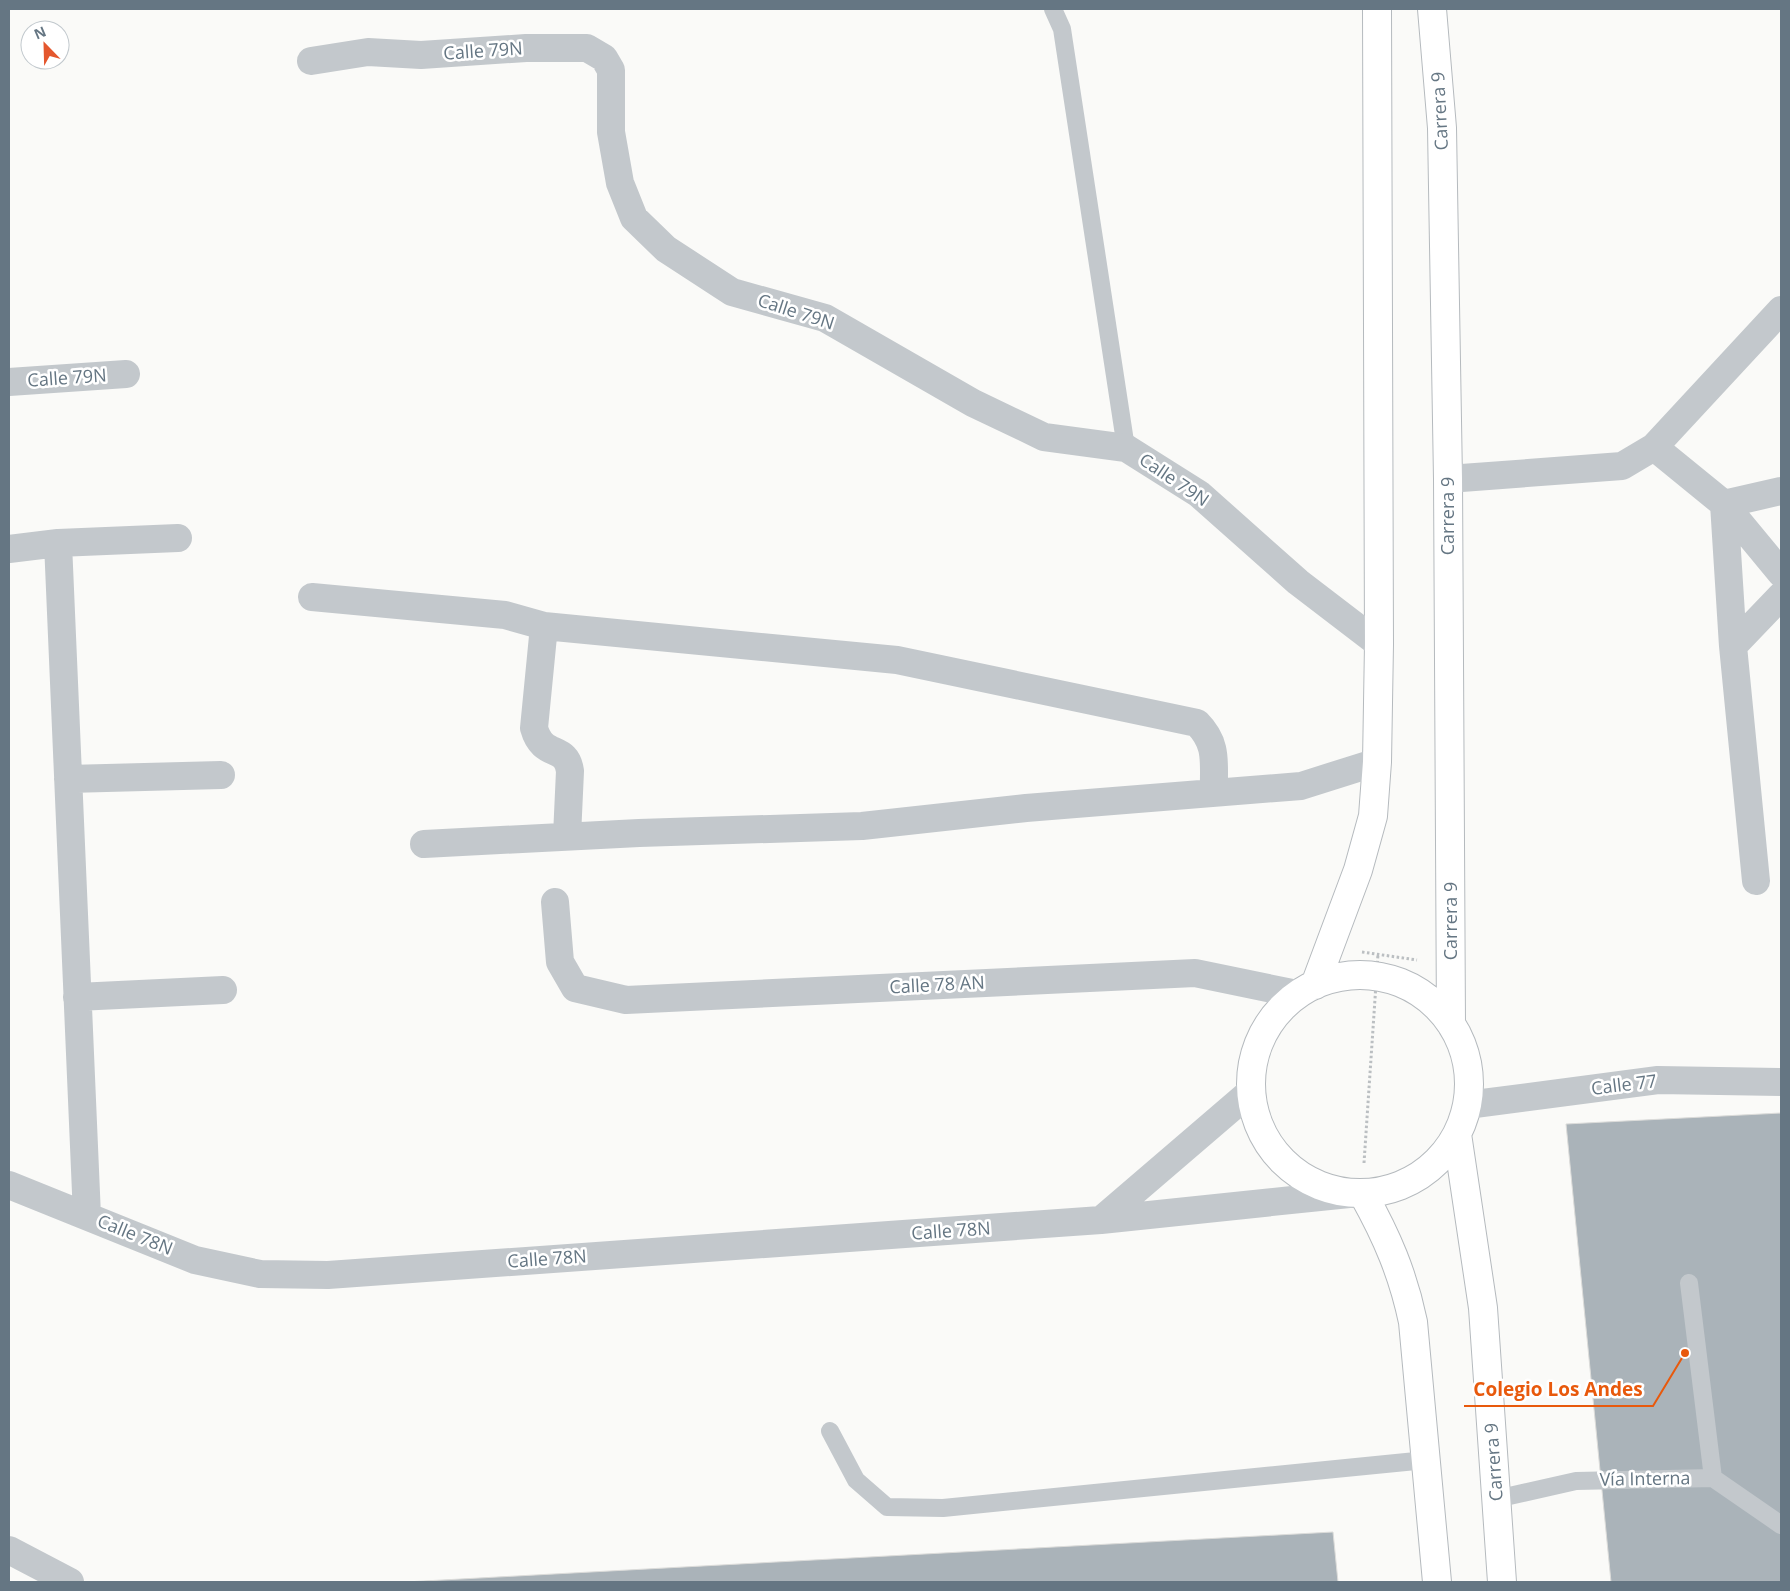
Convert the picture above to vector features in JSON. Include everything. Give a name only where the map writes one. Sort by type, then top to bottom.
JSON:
[{"type":"main road","points":[[1306,990],[1329,947],[1358,870],[1373,816],[1377,762],[1379,644],[1377,9]]},
{"type":"main road","name":"Carrera 9","points":[[1432,9],[1442,128],[1448,479],[1451,1024]]},
{"type":"main road","points":[[1377,965],[1431,1001],[1451,1024],[1463,1050],[1469,1077],[1467,1105],[1458,1134],[1434,1165],[1401,1186],[1356,1194],[1301,1178],[1265,1142],[1250,1093],[1258,1043],[1274,1016],[1306,990],[1377,965]]},
{"type":"main road","name":"Carrera 9","points":[[1458,1134],[1483,1308],[1502,1582]]},
{"type":"main road","points":[[1356,1194],[1384,1231],[1405,1283],[1413,1322],[1437,1582]]},
{"type":"street","name":"Calle 79N","points":[[311,61],[368,52],[421,55],[526,48],[588,48],[604,58],[611,70],[611,132],[620,183],[634,218],[666,249],[732,292],[825,318],[973,403],[1044,437],[1126,448],[1199,494],[1298,582],[1379,644]]},
{"type":"street","points":[[1448,479],[1622,466],[1654,447],[1781,310]]},
{"type":"street","name":"Calle 79N","points":[[9,382],[126,374]]},
{"type":"street","points":[[1654,447],[1724,504],[1781,574]]},
{"type":"street","points":[[1724,504],[1781,491]]},
{"type":"street","points":[[1724,504],[1733,646],[1756,881]]},
{"type":"street","points":[[9,550],[58,544],[178,538]]},
{"type":"street","points":[[58,544],[87,1216]]},
{"type":"street","points":[[1733,646],[1781,596]]},
{"type":"street","points":[[312,597],[505,615],[544,626],[897,660],[1197,723],[1208,734],[1213,745],[1214,793]]},
{"type":"street","points":[[544,626],[534,728],[537,740],[545,748],[563,755],[569,761],[567,836]]},
{"type":"street","points":[[424,844],[567,836],[862,826],[1026,808],[1301,786],[1377,762]]},
{"type":"street","points":[[68,779],[221,775]]},
{"type":"street","name":"Calle 78 AN","points":[[555,902],[560,962],[575,988],[626,1000],[1195,973],[1306,990]]},
{"type":"street","points":[[78,997],[223,990]]},
{"type":"street","name":"Calle 77","points":[[1467,1105],[1658,1080],[1781,1082]]},
{"type":"street","points":[[1102,1220],[1250,1093]]},
{"type":"street","name":"Calle 78N","points":[[9,1185],[196,1260],[260,1274],[328,1275],[1102,1220],[1356,1194]]},
{"type":"street","points":[[9,1550],[70,1582]]},
{"type":"lane","points":[[1053,9],[1062,29],[1126,448]]},
{"type":"lane","points":[[1689,1283],[1713,1478]]},
{"type":"lane","points":[[830,1431],[856,1480],[887,1507],[953,1507],[1426,1460]]},
{"type":"lane","name":"Vía Interna","points":[[1496,1499],[1576,1481],[1713,1478],[1781,1525]]},
{"type":"path","points":[[1329,947],[1377,965],[1451,966]]},
{"type":"path","points":[[1356,1194],[1377,965]]},
{"type":"building","points":[[1781,1113],[1781,1582],[1611,1582],[1566,1124]]},
{"type":"building","points":[[1333,1532],[1338,1582],[405,1582]]},
{"type":"place","name":"Colegio Los Andes","points":[[1685,1353]]}]
